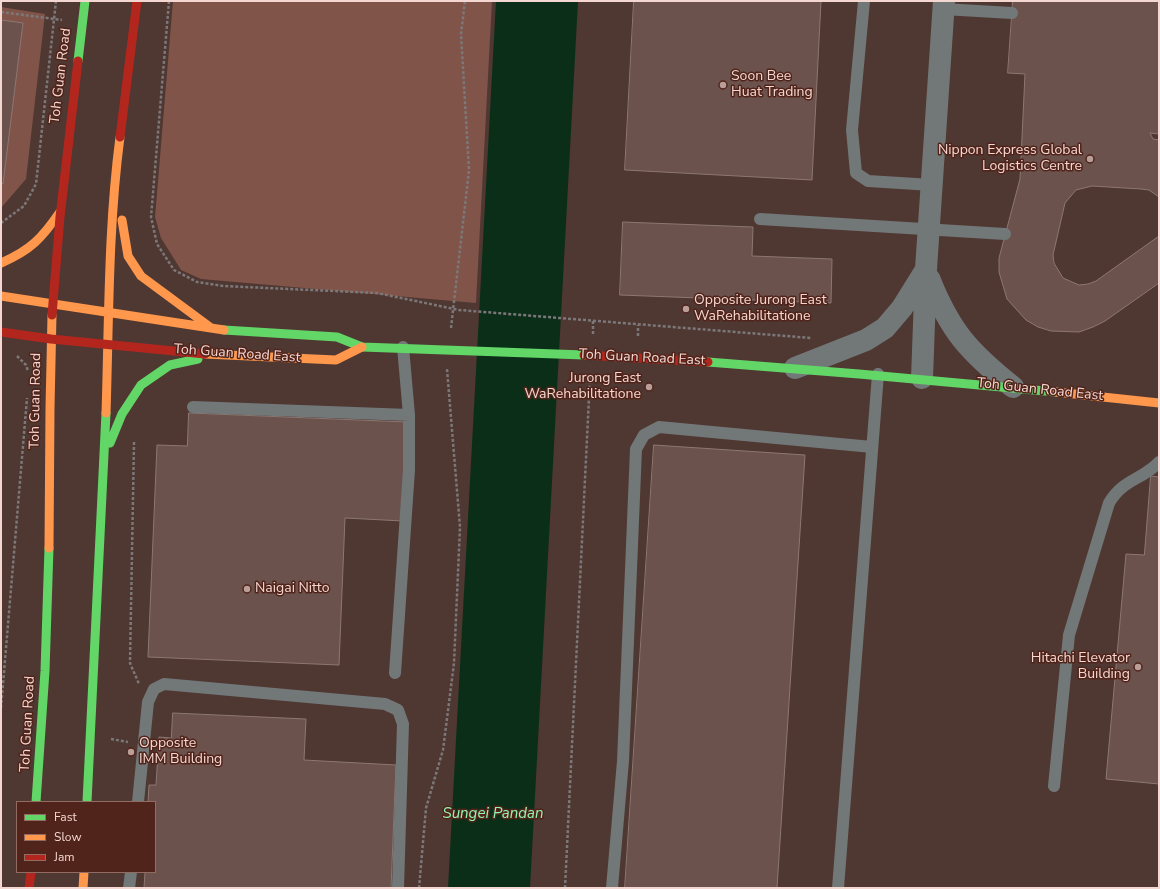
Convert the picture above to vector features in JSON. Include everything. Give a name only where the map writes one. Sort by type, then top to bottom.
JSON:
[{"type":"main road","name":"Toh Guan Road","points":[[36,801],[44,692],[51,339],[53,306],[60,212],[85,1]]},
{"type":"main road","points":[[87,801],[105,454],[115,174],[137,1]]},
{"type":"main road","points":[[115,174],[128,256],[141,276],[213,329]]},
{"type":"main road","points":[[1,263],[25,253],[42,239],[60,212]]},
{"type":"main road","name":"Toh Guan Road East","points":[[1,296],[53,306],[213,329],[336,336],[362,347],[403,347],[591,355],[795,368],[922,378],[1159,403]]},
{"type":"main road","name":"Toh Guan Road East","points":[[1,332],[51,339],[215,355],[336,360],[362,347]]},
{"type":"main road","points":[[105,454],[122,414],[141,386],[170,365],[215,355]]},
{"type":"main road","points":[[29,888],[30,873]]},
{"type":"main road","points":[[83,888],[84,873]]},
{"type":"street","points":[[922,378],[926,269],[944,5]]},
{"type":"street","points":[[795,368],[866,340],[885,328],[902,308],[926,269]]},
{"type":"street","points":[[926,269],[940,305],[965,344],[987,366],[1013,387]]},
{"type":"lane","points":[[864,1],[852,130],[856,173],[868,181],[932,185]]},
{"type":"lane","points":[[944,5],[1012,13]]},
{"type":"lane","points":[[760,219],[1005,234]]},
{"type":"lane","points":[[394,673],[409,470],[409,415],[403,347]]},
{"type":"lane","points":[[838,888],[878,374]]},
{"type":"lane","points":[[193,406],[409,415]]},
{"type":"lane","points":[[612,888],[623,761],[636,449],[644,435],[659,427],[872,447]]},
{"type":"lane","points":[[1054,786],[1069,635],[1109,503],[1116,492],[1126,484],[1151,470],[1159,462]]},
{"type":"lane","points":[[138,801],[148,702],[154,689],[164,684],[385,704],[398,710],[403,724],[398,888]]},
{"type":"lane","points":[[129,888],[130,873]]},
{"type":"path","points":[[1,223],[24,206],[36,184],[56,1]]},
{"type":"path","points":[[169,1],[151,218],[157,244],[174,270],[197,282],[223,286],[377,293],[453,310],[816,339]]},
{"type":"path","points":[[453,310],[469,170],[461,34],[465,1]]},
{"type":"path","points":[[1,12],[82,23]]},
{"type":"path","points":[[16,355],[26,365],[29,374]]},
{"type":"path","points":[[565,888],[591,355]]},
{"type":"path","points":[[419,888],[426,808],[443,750],[454,663],[460,527],[446,376]]},
{"type":"path","points":[[1,708],[28,390]]},
{"type":"path","points":[[134,438],[130,663],[141,689]]},
{"type":"path","points":[[116,740],[130,742]]},
{"type":"shaded area","points":[[173,1],[492,1],[476,303],[201,279],[181,270],[161,238],[155,217]]},
{"type":"shaded area","points":[[1,7],[45,14],[26,179],[1,208]]},
{"type":"water","name":"Sungei Pandan","points":[[496,1],[578,1],[530,888],[448,888]]},
{"type":"building","name":"Soon Bee Huat Trading","points":[[634,1],[821,1],[812,180],[625,170]]},
{"type":"building","name":"Nippon Express Global Logistics Centre","points":[[1013,1],[1159,1],[1159,134],[1150,133],[1153,139],[1159,140],[1159,197],[1149,190],[1141,189],[1092,186],[1076,190],[1065,203],[1053,255],[1054,263],[1063,278],[1079,285],[1088,284],[1096,281],[1159,236],[1159,283],[1105,321],[1079,332],[1051,331],[1038,327],[1026,320],[1007,299],[999,272],[999,258],[1020,179],[1025,74],[1008,73]]},
{"type":"building","points":[[1,20],[23,23],[3,184],[1,183]]},
{"type":"building","points":[[623,222],[753,227],[752,256],[832,259],[831,303],[620,295]]},
{"type":"building","name":"Naigai Nitto","points":[[189,413],[407,422],[403,521],[345,518],[339,665],[148,657],[157,445],[187,446]]},
{"type":"building","points":[[654,445],[805,455],[777,888],[625,888]]},
{"type":"building","name":"Hitachi Elevator Building","points":[[1151,476],[1159,477],[1159,784],[1106,779],[1126,554],[1144,555]]},
{"type":"building","points":[[173,713],[306,719],[304,760],[396,765],[391,888],[144,888],[145,873],[156,873],[156,801],[148,801],[149,785],[156,785],[159,737],[171,738]]},
{"type":"traffic: fast","points":[[78,61],[85,1]]},
{"type":"traffic: fast","points":[[224,330],[337,337],[362,347],[584,355]]},
{"type":"traffic: fast","points":[[110,443],[122,414],[141,385],[170,365],[198,359]]},
{"type":"traffic: fast","points":[[708,362],[1056,392]]},
{"type":"traffic: fast","points":[[87,801],[106,413]]},
{"type":"traffic: fast","points":[[36,801],[45,671],[49,548]]},
{"type":"traffic: slow","points":[[106,413],[111,240],[120,137]]},
{"type":"traffic: slow","points":[[1,263],[20,253],[35,242],[60,212]]},
{"type":"traffic: slow","points":[[122,220],[128,256],[141,276],[210,327]]},
{"type":"traffic: slow","points":[[1,296],[224,330]]},
{"type":"traffic: slow","points":[[49,548],[52,315]]},
{"type":"traffic: slow","points":[[205,354],[336,360],[362,347]]},
{"type":"traffic: slow","points":[[1056,392],[1159,403]]},
{"type":"traffic: slow","points":[[83,888],[84,873]]},
{"type":"traffic: jam","points":[[120,137],[137,1]]},
{"type":"traffic: jam","points":[[52,315],[60,217],[78,61]]},
{"type":"traffic: jam","points":[[1,332],[51,339],[205,354]]},
{"type":"traffic: jam","points":[[584,355],[708,362]]},
{"type":"traffic: jam","points":[[29,888],[31,873]]},
{"type":"place","name":"Soon Bee Huat Trading","points":[[723,85]]},
{"type":"place","name":"Nippon Express Global Logistics Centre","points":[[1090,159]]},
{"type":"place","name":"Opposite Jurong East WaRehabilitatione","points":[[686,309]]},
{"type":"place","name":"Jurong East WaRehabilitatione","points":[[649,387]]},
{"type":"place","name":"Naigai Nitto","points":[[247,589]]},
{"type":"place","name":"Hitachi Elevator Building","points":[[1138,667]]},
{"type":"place","name":"Opposite IMM Building","points":[[131,752]]}]
